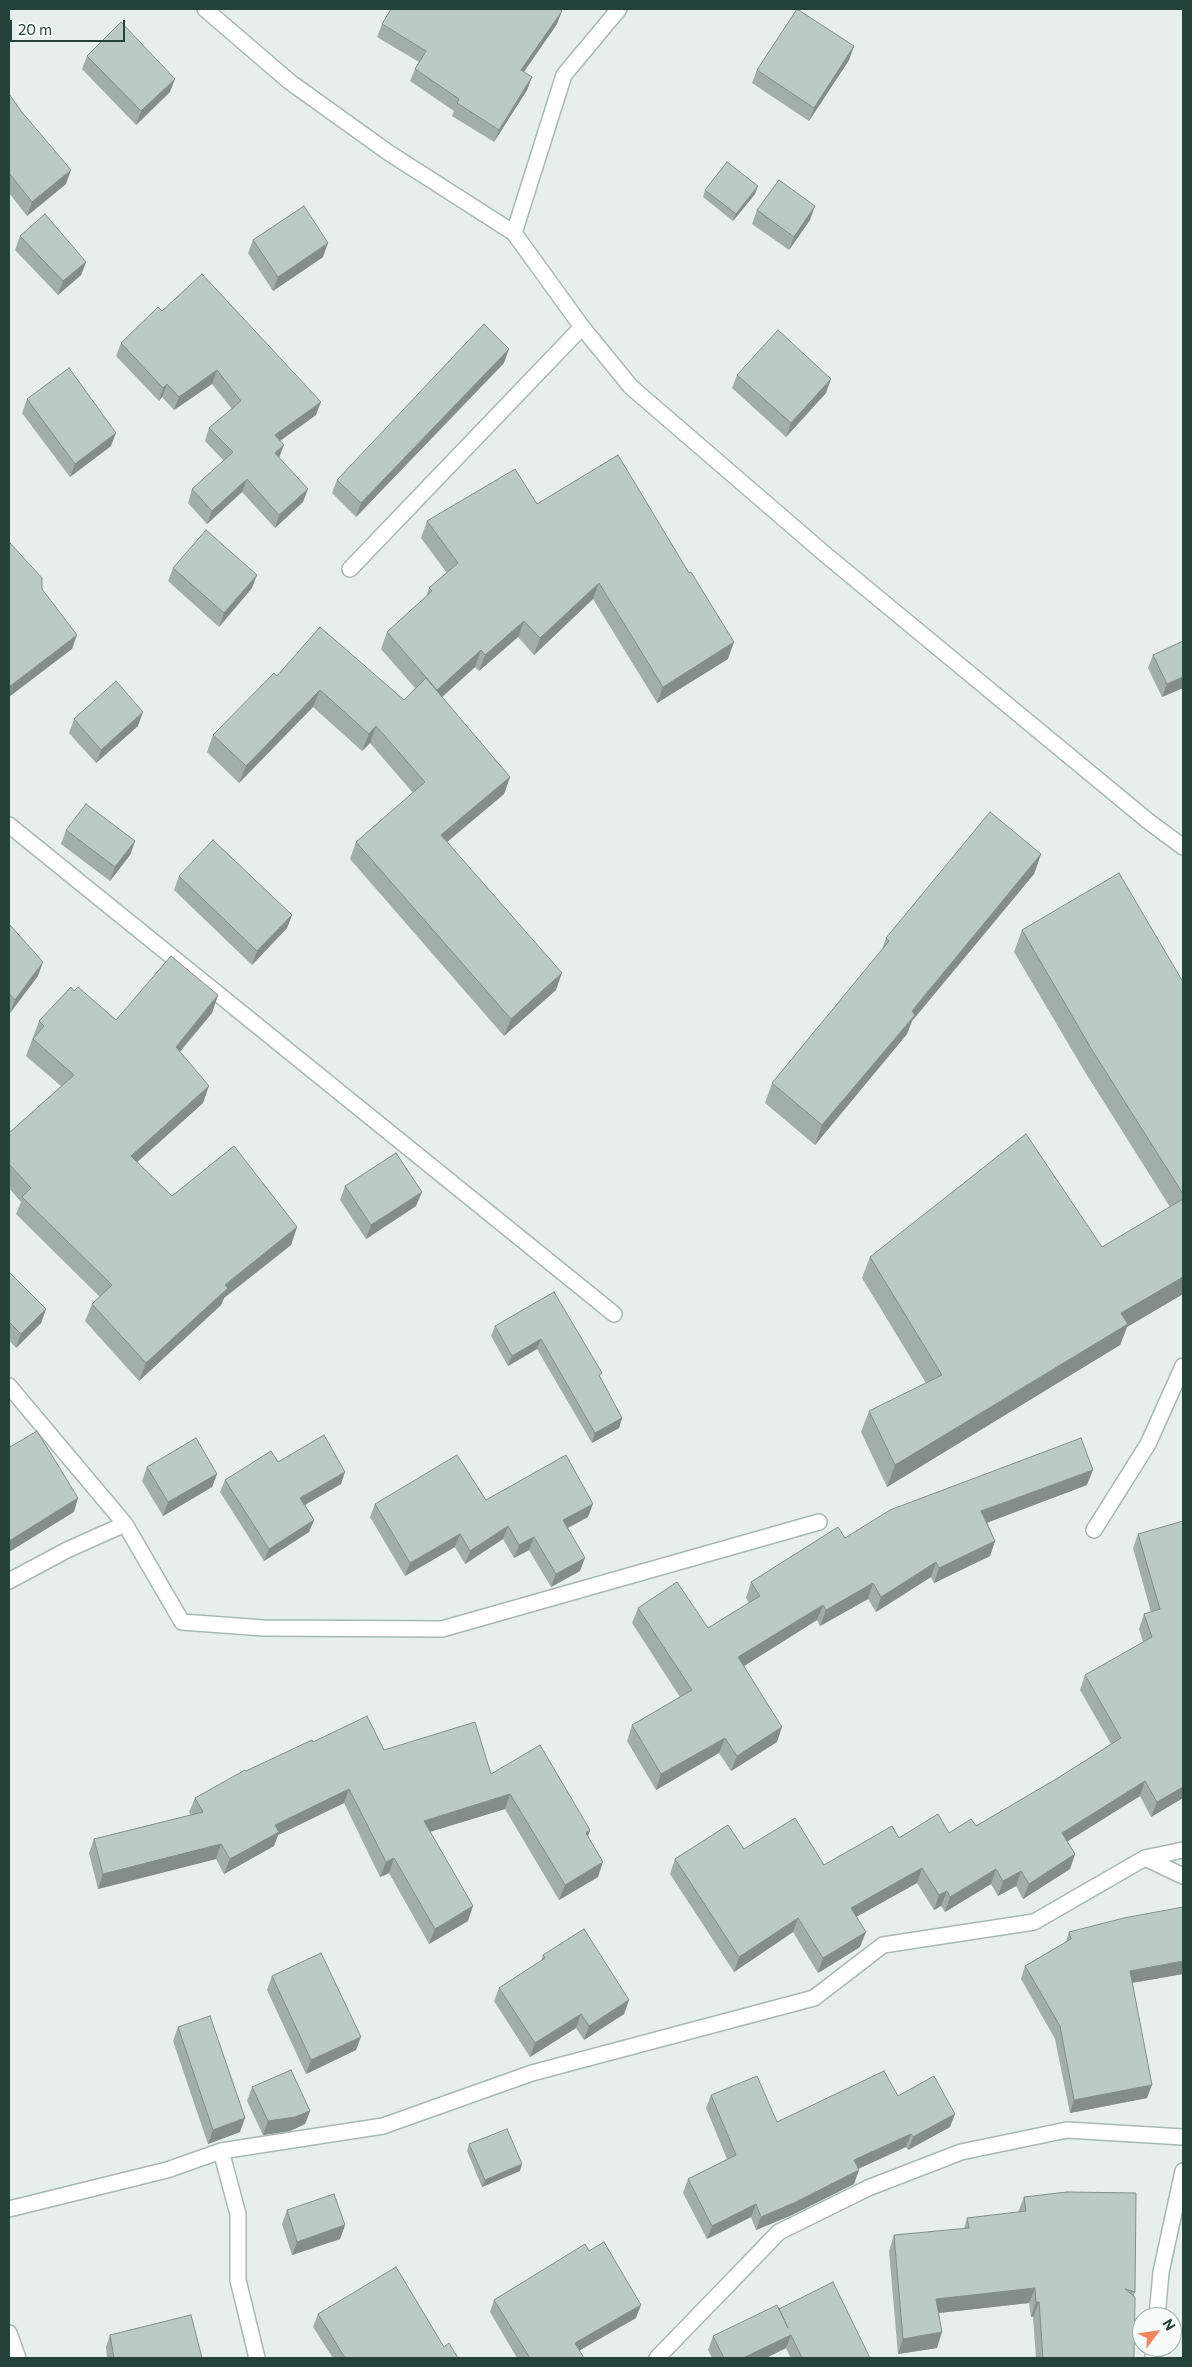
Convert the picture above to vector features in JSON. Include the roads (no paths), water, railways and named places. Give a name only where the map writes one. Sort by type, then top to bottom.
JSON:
[{"type":"street","points":[[205,9],[290,82],[389,153],[514,233],[582,327],[631,387],[826,556],[1148,821],[1183,847]]},
{"type":"street","points":[[514,233],[564,75],[619,9]]},
{"type":"street","points":[[350,569],[582,327]]},
{"type":"street","points":[[9,825],[614,1314]]},
{"type":"street","points":[[1094,1530],[1148,1444],[1183,1366]]},
{"type":"street","points":[[9,1386],[126,1524],[182,1622],[264,1628],[442,1629],[819,1522]]},
{"type":"street","points":[[9,1580],[67,1550],[126,1524]]},
{"type":"street","points":[[9,2209],[167,2170],[221,2150],[383,2126],[532,2072],[814,1998],[883,1945],[1034,1922],[1145,1858],[1183,1850]]},
{"type":"street","points":[[1145,1858],[1183,1876]]},
{"type":"street","points":[[657,2358],[779,2232],[868,2188],[961,2152],[1067,2130],[1183,2137]]},
{"type":"street","points":[[221,2150],[238,2214],[238,2280],[258,2358]]},
{"type":"street","points":[[1158,2307],[1161,2272],[1183,2171]]},
{"type":"street","points":[[9,2333],[18,2358]]}]
